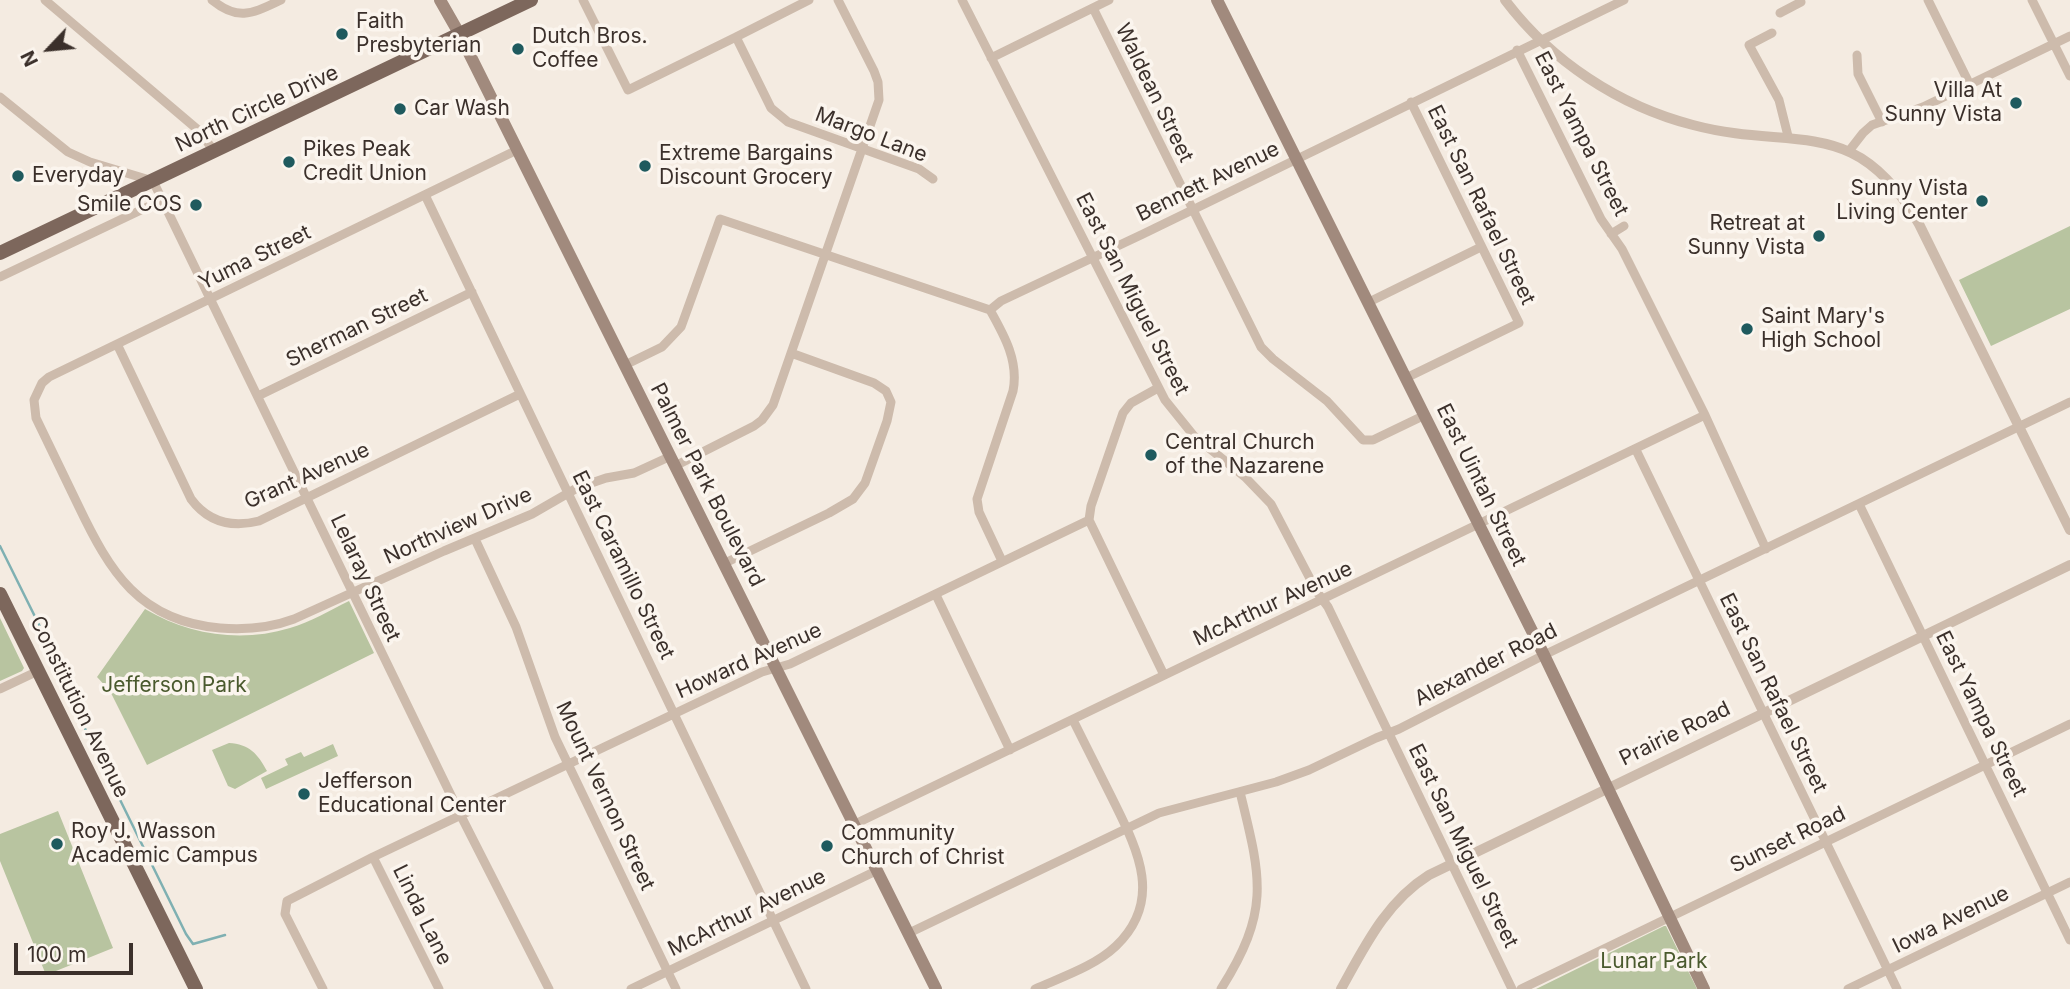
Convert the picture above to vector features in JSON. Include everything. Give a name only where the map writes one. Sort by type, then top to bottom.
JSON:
[{"type":"main road","name":"Palmer Park Boulevard","points":[[440,0],[460,35],[936,989]]},
{"type":"main road","name":"North Circle Drive","points":[[0,253],[531,0]]},
{"type":"main road","name":"East Uintah Street","points":[[1217,0],[1544,655],[1704,989]]},
{"type":"main road","name":"Constitution Avenue","points":[[0,594],[196,989]]},
{"type":"street","points":[[45,0],[197,129],[215,152]]},
{"type":"street","points":[[212,0],[228,12],[236,14],[252,12],[281,0]]},
{"type":"street","points":[[583,0],[628,90],[809,0]]},
{"type":"street","name":"Northview Drive","points":[[36,418],[104,558],[122,582],[151,605],[173,616],[207,627],[254,629],[294,619],[532,514],[568,493],[596,481],[673,461],[744,432],[762,420],[773,405],[877,109],[878,82],[838,0]]},
{"type":"street","name":"East San Miguel Street","points":[[962,0],[1158,388],[1178,419],[1194,436],[1245,477],[1271,504],[1323,600],[1512,989]]},
{"type":"street","points":[[991,58],[1110,0]]},
{"type":"street","name":"East Yampa Street","points":[[1505,0],[1539,40],[1600,85],[1659,114],[1724,132],[1820,141],[1849,151],[1881,172],[1913,214],[2070,530]]},
{"type":"street","points":[[1597,0],[1602,10]]},
{"type":"street","name":"Bennett Avenue","points":[[990,310],[1001,301],[1624,0]]},
{"type":"street","points":[[1780,13],[1801,2],[1800,0]]},
{"type":"street","points":[[1928,0],[1970,85]]},
{"type":"street","points":[[2032,0],[2070,76]]},
{"type":"street","name":"Waldean Street","points":[[1093,8],[1261,347],[1327,401],[1358,437],[1367,441],[1425,415]]},
{"type":"street","points":[[1772,33],[1749,45],[1779,100],[1788,136]]},
{"type":"street","points":[[1849,151],[1867,129],[1882,121],[1923,107],[2070,36]]},
{"type":"street","name":"Margo Lane","points":[[736,37],[771,108],[781,118],[919,169],[933,179]]},
{"type":"street","name":"East Yampa Street","points":[[1517,50],[1601,219],[1622,249],[1705,415],[1766,549]]},
{"type":"street","points":[[1857,54],[1858,74],[1882,121]]},
{"type":"street","points":[[0,97],[68,152],[90,162],[153,181]]},
{"type":"street","name":"East San Rafael Street","points":[[1406,378],[1519,323],[1411,102]]},
{"type":"street","name":"Yuma Street","points":[[36,418],[34,400],[42,383],[517,150]]},
{"type":"street","name":"Lelaray Street","points":[[153,181],[461,816],[550,989]]},
{"type":"street","name":"East Caramillo Street","points":[[425,195],[806,989]]},
{"type":"street","points":[[0,277],[162,200]]},
{"type":"street","points":[[625,365],[662,347],[681,327],[720,219],[990,310],[1012,356],[1016,372],[1013,391],[977,499],[979,512],[1002,561]]},
{"type":"street","name":"East Yampa Street","points":[[1611,234],[1624,226]]},
{"type":"street","points":[[1369,302],[1482,247]]},
{"type":"street","name":"Sherman Street","points":[[258,396],[472,292]]},
{"type":"street","name":"Grant Avenue","points":[[117,344],[191,499],[206,515],[227,523],[248,524],[259,521],[520,394]]},
{"type":"street","points":[[724,564],[853,499],[865,483],[887,421],[891,402],[881,386],[791,353]]},
{"type":"street","points":[[1158,388],[1131,403],[1123,413],[1091,506],[1089,520],[1164,676]]},
{"type":"street","name":"Alexander Road","points":[[909,933],[1159,813],[1240,792],[1309,770],[2070,402]]},
{"type":"street","name":"McArthur Avenue","points":[[855,824],[1705,415]]},
{"type":"street","name":"East San Rafael Street","points":[[1636,450],[1897,989]]},
{"type":"street","name":"East Yampa Street","points":[[1859,504],[2070,940]]},
{"type":"street","name":"Howard Avenue","points":[[323,989],[285,914],[285,905],[291,898],[675,714],[776,667],[790,664],[936,595],[1089,520]]},
{"type":"street","name":"Mount Vernon Street","points":[[475,539],[516,627],[555,737],[677,989]]},
{"type":"street","name":"Prairie Road","points":[[1341,989],[1381,920],[1396,900],[1416,883],[1452,863],[2070,565]]},
{"type":"street","points":[[936,595],[1010,750]]},
{"type":"street","points":[[0,689],[38,671]]},
{"type":"street","points":[[1035,989],[1104,956],[1131,927],[1140,905],[1143,881],[1138,853],[1073,720]]},
{"type":"street","name":"Sunset Road","points":[[1521,989],[2070,724]]},
{"type":"street","points":[[1221,989],[1249,937],[1257,901],[1255,853],[1240,792]]},
{"type":"street","name":"Linda Lane","points":[[373,857],[439,989]]},
{"type":"street","name":"McArthur Avenue","points":[[631,989],[878,870]]},
{"type":"street","name":"Iowa Avenue","points":[[1848,989],[2070,882]]},
{"type":"green space","points":[[2070,226],[2070,309],[1991,346],[1959,280]]},
{"type":"green space","name":"Jefferson Park","points":[[349,601],[374,653],[147,765],[110,691],[97,677],[145,609],[179,625],[197,630],[216,634],[253,635],[272,633],[298,625]]},
{"type":"green space","points":[[0,618],[24,668],[0,681]]},
{"type":"green space","points":[[229,743],[242,745],[252,751],[267,771],[235,789],[228,786],[212,750]]},
{"type":"green space","points":[[333,744],[338,756],[266,789],[261,778],[288,765],[285,759],[301,752],[304,757]]},
{"type":"green space","points":[[58,811],[113,948],[46,975],[0,861],[0,834]]},
{"type":"green space","name":"Lunar Park","points":[[1664,926],[1697,989],[1536,989]]},
{"type":"waterway","points":[[0,546],[52,651],[71,700],[186,934],[193,944],[225,935]]},
{"type":"place","name":"Faith Presbyterian","points":[[342,34]]},
{"type":"place","name":"Dutch Bros. Coffee","points":[[518,49]]},
{"type":"place","name":"Villa At Sunny Vista","points":[[2016,103]]},
{"type":"place","name":"Car Wash","points":[[400,109]]},
{"type":"place","name":"Pikes Peak Credit Union","points":[[289,162]]},
{"type":"place","name":"Extreme Bargains Discount Grocery","points":[[645,166]]},
{"type":"place","name":"Everyday","points":[[18,176]]},
{"type":"place","name":"Sunny Vista Living Center","points":[[1982,201]]},
{"type":"place","name":"Smile COS","points":[[196,205]]},
{"type":"place","name":"Retreat at Sunny Vista","points":[[1819,236]]},
{"type":"place","name":"Saint Mary's High School","points":[[1747,329]]},
{"type":"place","name":"Central Church of the Nazarene","points":[[1151,455]]},
{"type":"place","name":"Jefferson Educational Center","points":[[304,794]]},
{"type":"place","name":"Roy J. Wasson Academic Campus","points":[[57,844]]},
{"type":"place","name":"Community Church of Christ","points":[[827,846]]}]
